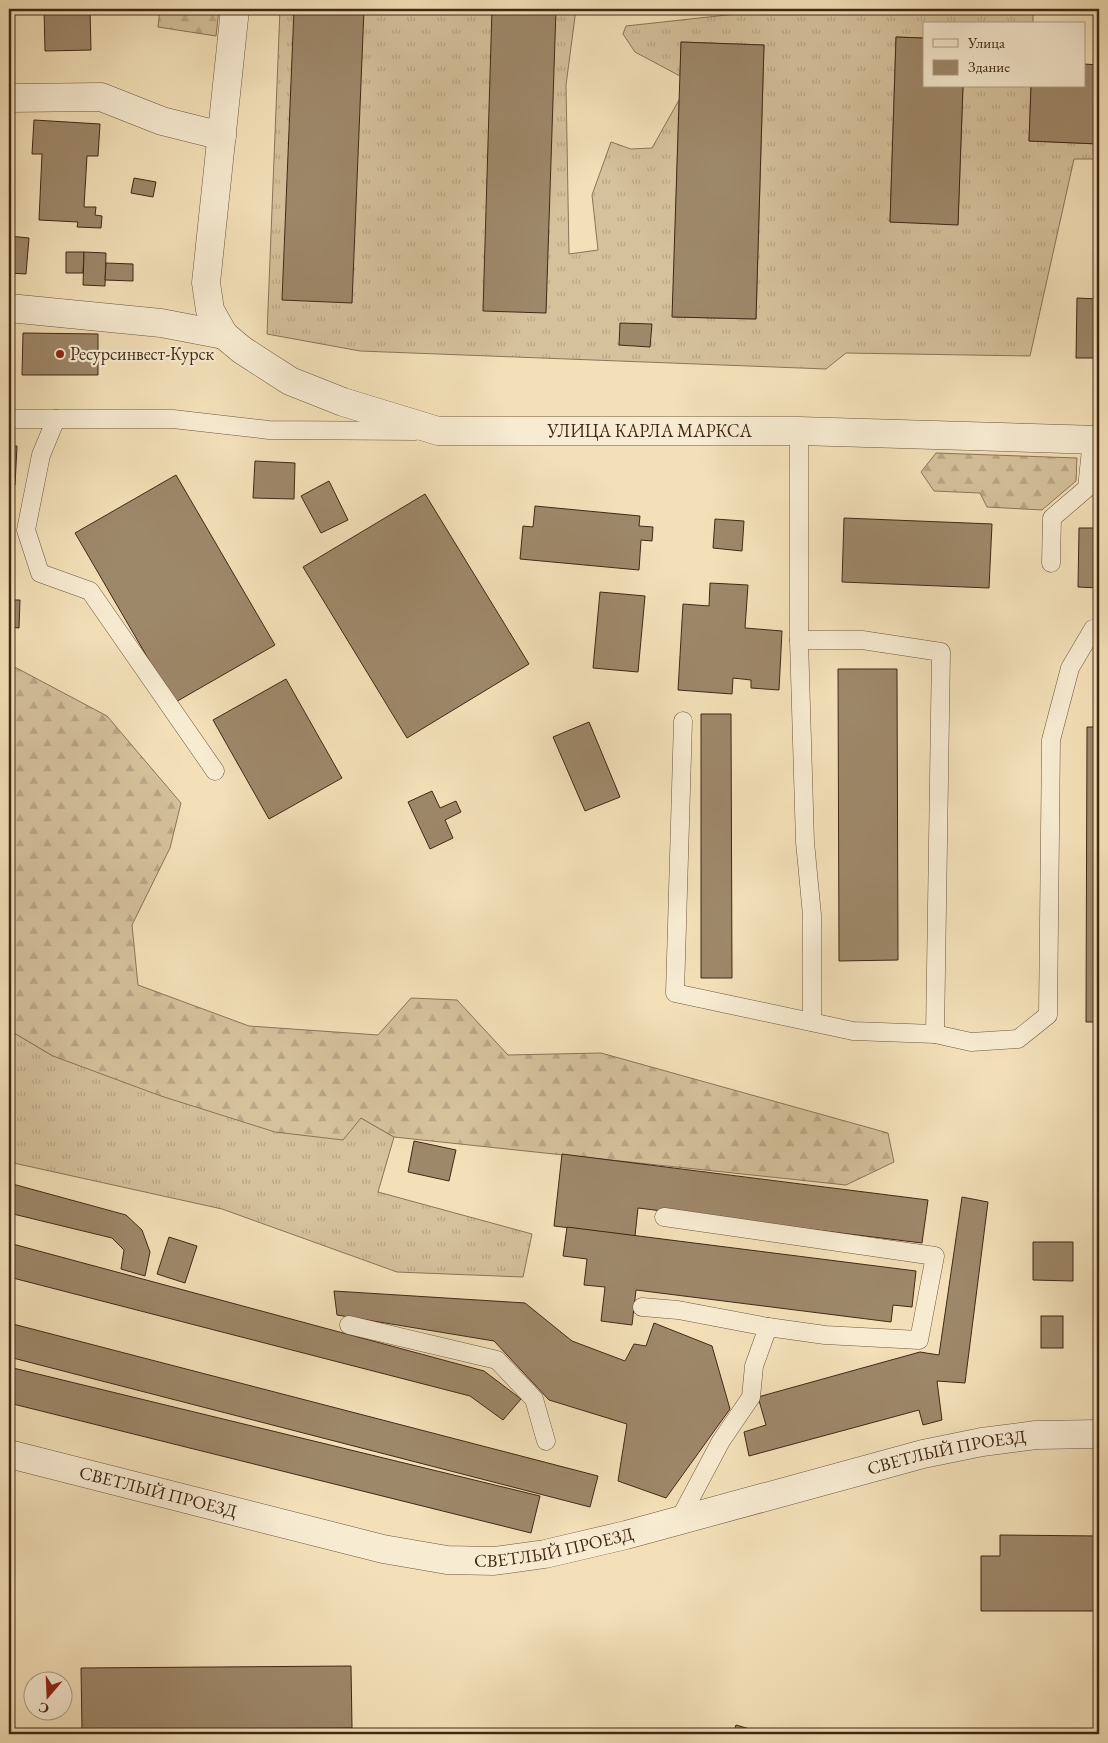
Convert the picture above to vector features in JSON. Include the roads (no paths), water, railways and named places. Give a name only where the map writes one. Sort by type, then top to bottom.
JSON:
[{"type":"street","name":"УЛИЦА КАРЛА МАРКСА","points":[[235,9],[206,283],[210,310],[224,335],[242,350],[290,381],[343,402],[438,432],[799,431],[1096,440]]},
{"type":"street","points":[[9,98],[101,97],[162,121],[222,136]]},
{"type":"street","name":"УЛИЦА КАРЛА МАРКСА","points":[[9,308],[161,323],[224,335]]},
{"type":"street","name":"СВЕТЛЫЙ ПРОЕЗД","points":[[9,1454],[383,1549],[447,1560],[494,1561],[545,1554],[923,1454],[982,1442],[1036,1435],[1099,1434]]},
{"type":"lane","points":[[9,419],[173,418],[269,430],[438,432]]},
{"type":"lane","points":[[56,419],[41,455],[26,530],[40,573],[90,590],[216,771]]},
{"type":"lane","points":[[799,431],[799,640],[805,842],[812,915],[812,1022]]},
{"type":"lane","points":[[1051,563],[1052,518],[1087,488],[1096,440]]},
{"type":"lane","points":[[683,721],[675,993],[853,1031],[935,1034],[971,1042],[1018,1039],[1048,1014],[1051,740],[1070,668],[1093,628],[1099,628]]},
{"type":"lane","points":[[799,640],[862,640],[940,652],[935,1034]]},
{"type":"lane","points":[[642,1307],[678,1310],[768,1327],[825,1335],[919,1340],[935,1256],[664,1217]]},
{"type":"lane","points":[[349,1325],[496,1360],[534,1399],[546,1441]]},
{"type":"lane","points":[[679,1520],[721,1441],[750,1398],[754,1366],[768,1327]]},
{"type":"place","name":"Ресурсинвест-Курск","points":[[60,354]]}]
